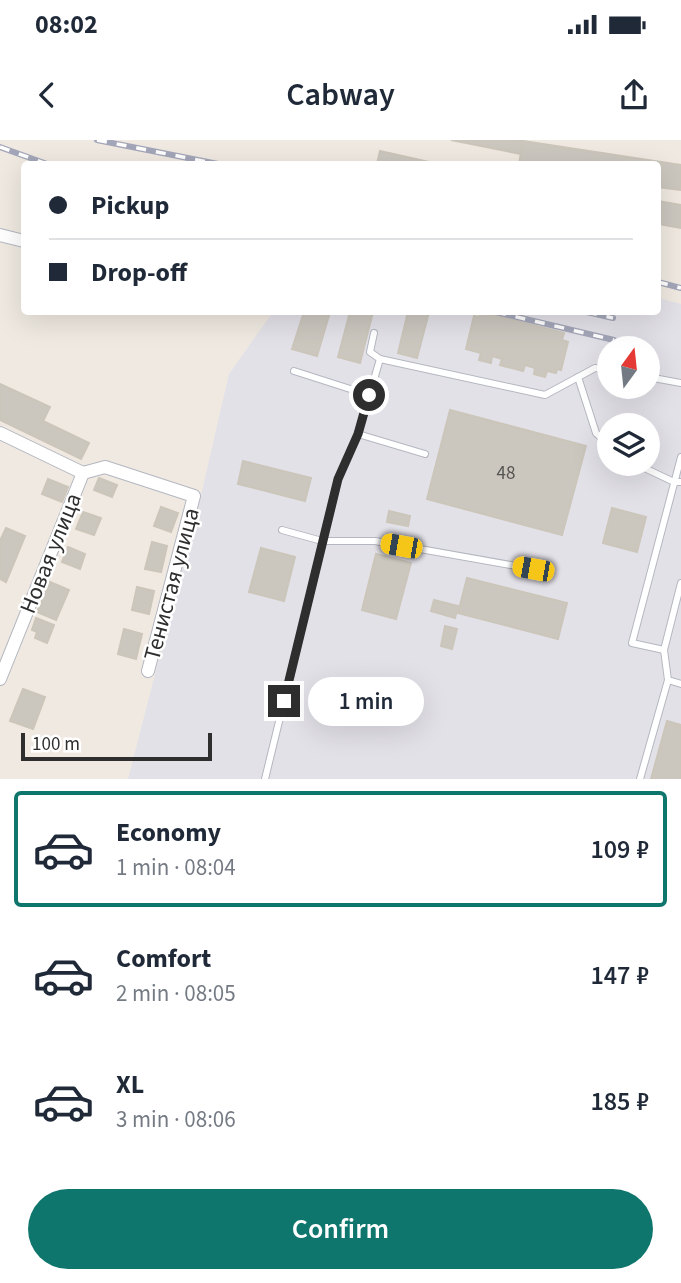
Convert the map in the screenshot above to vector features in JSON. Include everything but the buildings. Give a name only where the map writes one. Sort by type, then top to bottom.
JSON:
[{"type":"street","points":[[0,235],[21,240]]},
{"type":"street","name":"Новая улица","points":[[0,433],[83,473],[0,679]]},
{"type":"street","name":"Тенистая улица","points":[[83,473],[105,467],[194,496],[148,671]]},
{"type":"lane","points":[[374,333],[370,352],[380,359],[545,395],[597,368]]},
{"type":"lane","points":[[265,779],[338,479],[358,434],[380,359]]},
{"type":"lane","points":[[295,372],[369,395]]},
{"type":"lane","points":[[578,377],[597,434]]},
{"type":"lane","points":[[660,379],[681,383]]},
{"type":"lane","points":[[358,434],[425,454]]},
{"type":"lane","points":[[664,650],[632,643],[677,482],[681,457]]},
{"type":"lane","points":[[660,475],[677,482]]},
{"type":"lane","points":[[282,530],[322,541],[375,541],[533,569]]},
{"type":"lane","points":[[640,779],[668,680],[664,650],[681,583]]},
{"type":"lane","points":[[668,680],[681,684]]},
{"type":"shaded area","points":[[661,299],[681,304],[681,779],[128,779],[199,504],[229,374],[271,315],[661,315]]},
{"type":"railway","points":[[97,140],[203,161]]},
{"type":"railway","points":[[0,147],[39,161]]},
{"type":"railway","points":[[661,283],[681,288]]},
{"type":"railway","points":[[509,315],[597,336]]},
{"type":"railway","points":[[600,315],[613,318]]},
{"type":"route","points":[[284,701],[338,479],[358,434],[369,395]]}]
